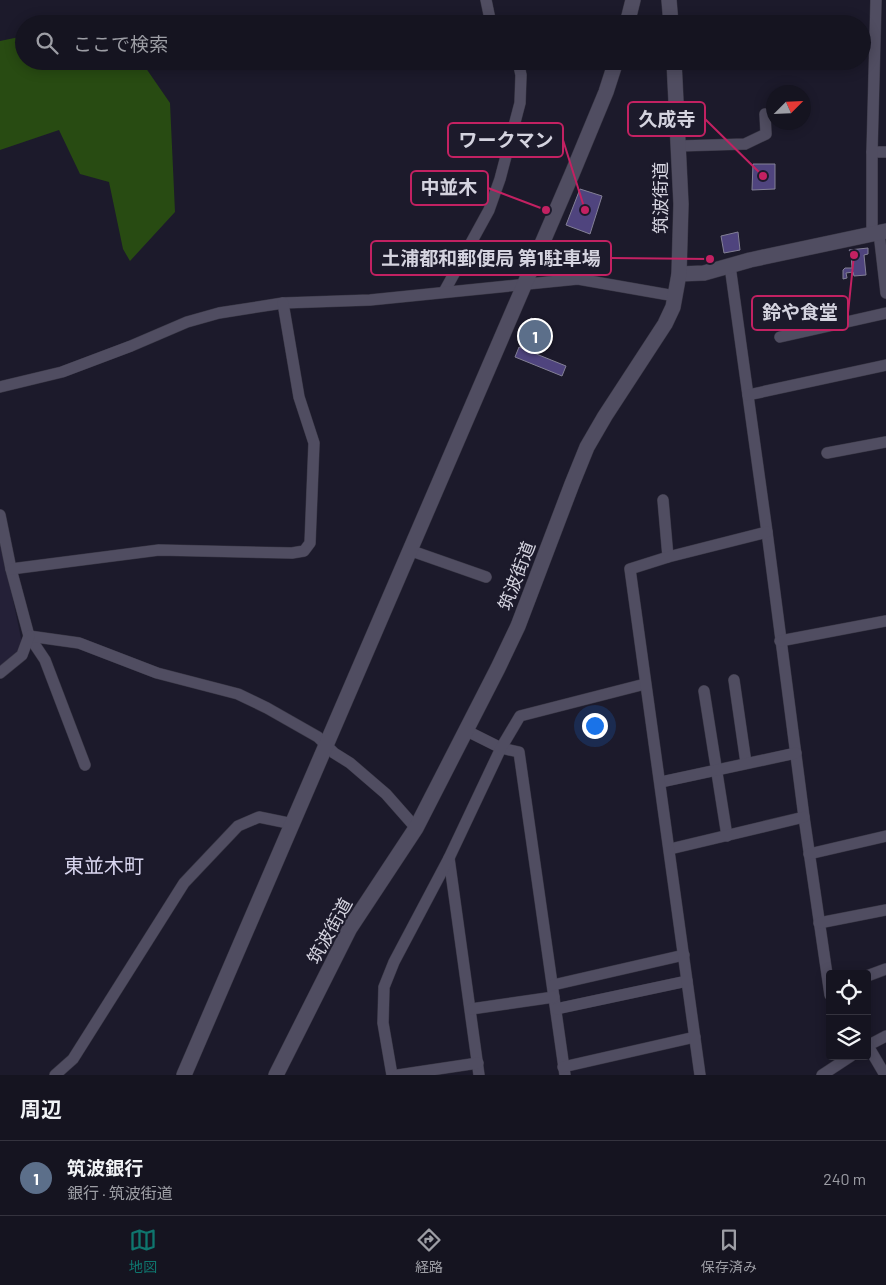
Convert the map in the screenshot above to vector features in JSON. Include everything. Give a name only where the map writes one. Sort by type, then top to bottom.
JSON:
[{"type":"street","points":[[486,0],[489,15]]},
{"type":"street","points":[[629,15],[633,0]]},
{"type":"street","points":[[669,0],[670,15]]},
{"type":"street","points":[[876,0],[872,152],[886,293]]},
{"type":"street","points":[[444,292],[488,210],[500,179],[520,103],[520,70]]},
{"type":"street","points":[[184,1075],[596,118],[613,70]]},
{"type":"street","name":"筑波街道","points":[[276,1075],[350,928],[416,828],[518,626],[587,447],[665,324],[673,307],[679,274],[681,204],[675,70]]},
{"type":"street","points":[[679,146],[745,144],[766,134],[765,114]]},
{"type":"street","points":[[872,152],[886,152]]},
{"type":"street","points":[[679,274],[696,274],[750,260],[879,233]]},
{"type":"street","points":[[730,266],[826,971]]},
{"type":"street","points":[[0,387],[62,372],[187,322],[219,313],[283,303],[370,300],[578,279],[675,296]]},
{"type":"street","points":[[11,569],[159,550],[292,553],[304,551],[310,543],[314,443],[300,397],[283,303]]},
{"type":"street","points":[[780,337],[886,312]]},
{"type":"street","points":[[748,395],[886,365]]},
{"type":"street","points":[[827,453],[886,442]]},
{"type":"street","points":[[663,500],[668,557]]},
{"type":"street","points":[[0,515],[11,569],[29,636],[45,660],[85,765]]},
{"type":"street","points":[[700,1075],[661,782],[645,684],[630,569],[668,557],[767,532]]},
{"type":"street","points":[[409,550],[486,577]]},
{"type":"street","points":[[780,641],[886,621]]},
{"type":"street","points":[[29,636],[79,643],[157,674],[238,694],[292,721],[318,737],[334,753],[350,763],[386,794],[416,828]]},
{"type":"street","points":[[0,673],[22,656],[29,636]]},
{"type":"street","points":[[734,680],[746,763]]},
{"type":"street","points":[[392,1075],[384,1023],[384,987],[394,962],[449,858],[501,748],[520,716],[645,684]]},
{"type":"street","points":[[704,691],[727,836]]},
{"type":"street","points":[[465,730],[501,748],[520,752],[564,1071],[695,1037]]},
{"type":"street","points":[[661,782],[796,753]]},
{"type":"street","points":[[55,1075],[73,1058],[184,883],[222,842],[238,826],[259,817],[293,824]]},
{"type":"street","points":[[670,849],[804,817]]},
{"type":"street","points":[[809,854],[886,836]]},
{"type":"street","points":[[449,858],[479,1075]]},
{"type":"street","points":[[819,923],[886,910]]},
{"type":"street","points":[[553,985],[684,955]]},
{"type":"street","points":[[871,975],[886,969]]},
{"type":"street","points":[[556,1010],[687,981]]},
{"type":"street","points":[[471,1009],[554,997]]},
{"type":"street","points":[[871,1044],[886,1036]]},
{"type":"street","points":[[871,1051],[885,1075]]},
{"type":"street","points":[[822,1075],[840,1060]]},
{"type":"street","points":[[398,1075],[478,1063]]},
{"type":"shaded area","points":[[0,537],[23,648],[0,667]]},
{"type":"green space","points":[[15,38],[15,70],[147,70],[170,103],[175,212],[130,261],[123,249],[109,182],[80,174],[59,130],[0,150],[0,41]]},
{"type":"building","points":[[753,164],[775,164],[775,189],[752,190]]},
{"type":"building","points":[[580,189],[602,196],[590,234],[566,225]]},
{"type":"building","points":[[738,232],[740,250],[724,253],[721,236]]},
{"type":"building","points":[[868,248],[868,254],[864,255],[866,275],[854,276],[853,272],[846,273],[847,278],[843,279],[843,270],[845,268],[852,268],[849,250]]},
{"type":"building","points":[[531,318],[547,326],[536,348],[525,343],[531,329],[526,327]]},
{"type":"building","points":[[519,347],[566,366],[562,376],[515,357]]},
{"type":"place","name":"久成寺","points":[[763,176]]},
{"type":"place","name":"中並木","points":[[546,210]]},
{"type":"place","name":"ワークマン","points":[[585,210]]},
{"type":"place","name":"鈴や食堂","points":[[854,255]]},
{"type":"place","name":"土浦都和郵便局 第1駐車場","points":[[710,259]]},
{"type":"place","name":"筑波銀行","points":[[535,336]]},
{"type":"district","name":"東並木町","points":[[104,866]]}]
